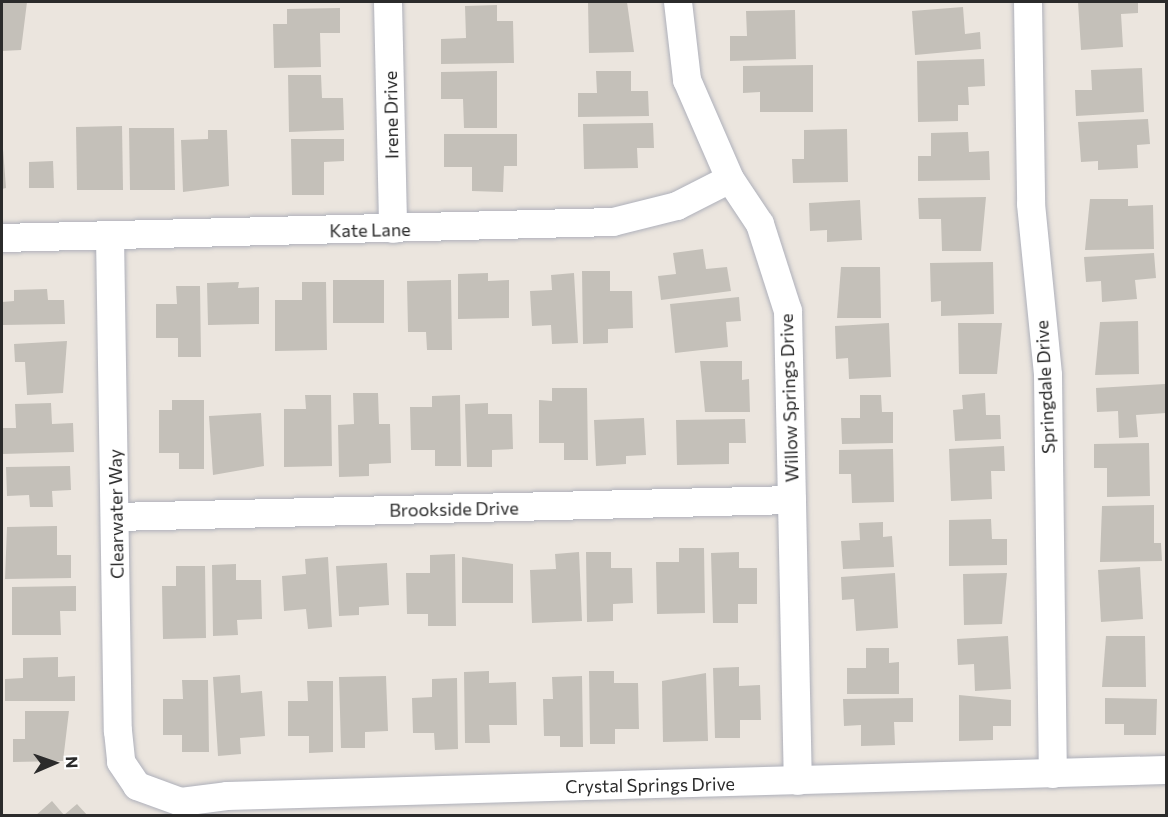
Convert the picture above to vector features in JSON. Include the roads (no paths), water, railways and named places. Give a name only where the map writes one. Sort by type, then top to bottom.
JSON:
[{"type":"street","name":"Irene Drive","points":[[388,2],[393,229]]},
{"type":"street","name":"Willow Springs Drive","points":[[678,2],[687,80],[730,178],[760,224],[788,311],[798,781]]},
{"type":"street","name":"Springdale Drive","points":[[1028,2],[1031,204],[1048,375],[1053,774]]},
{"type":"street","name":"Kate Lane","points":[[2,238],[613,222],[677,206],[730,178]]},
{"type":"street","name":"Clearwater Way","points":[[110,236],[118,731],[122,762],[137,786]]},
{"type":"street","name":"Brookside Drive","points":[[116,517],[792,500]]},
{"type":"street","name":"Crystal Springs Drive","points":[[137,786],[181,802],[227,796],[1167,770]]}]
